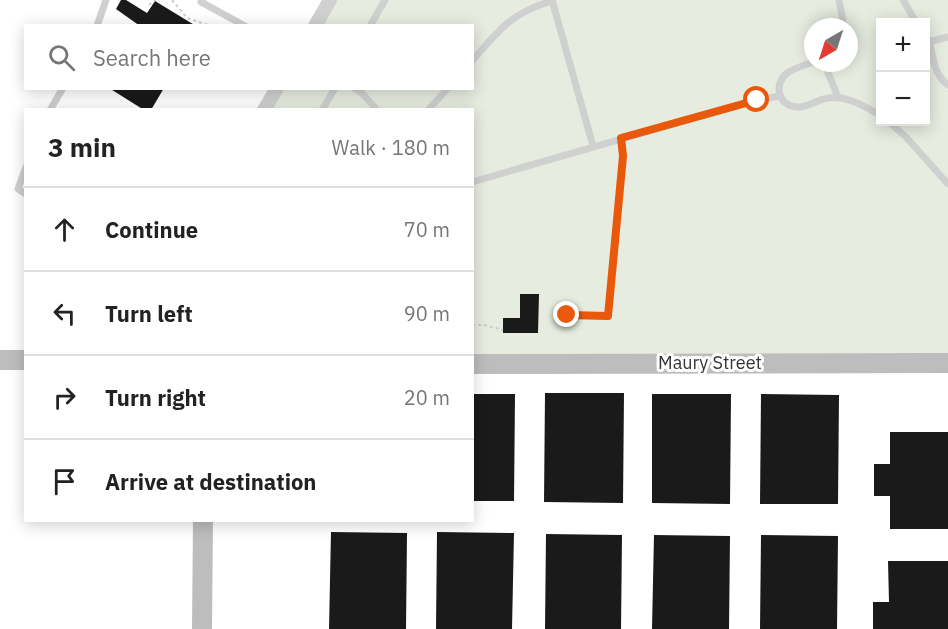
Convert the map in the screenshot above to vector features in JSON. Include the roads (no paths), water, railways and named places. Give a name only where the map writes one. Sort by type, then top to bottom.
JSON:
[{"type":"street","points":[[316,24],[330,0]]},
{"type":"street","points":[[265,108],[276,90]]},
{"type":"street","points":[[0,360],[24,360]]},
{"type":"street","name":"Maury Street","points":[[474,364],[948,363]]},
{"type":"street","points":[[202,522],[202,629]]},
{"type":"lane","points":[[98,24],[106,0]]},
{"type":"lane","points":[[371,24],[385,0]]},
{"type":"lane","points":[[474,59],[515,17],[534,6],[552,0],[593,146]]},
{"type":"lane","points":[[839,0],[842,18]]},
{"type":"lane","points":[[903,0],[914,18]]},
{"type":"lane","points":[[199,1],[241,24]]},
{"type":"lane","points":[[930,39],[948,37]]},
{"type":"lane","points":[[930,52],[939,77],[948,85]]},
{"type":"lane","points":[[804,65],[786,75],[779,86],[783,102],[796,107],[809,105],[826,98],[838,97],[862,105],[876,114]]},
{"type":"lane","points":[[828,72],[838,97]]},
{"type":"lane","points":[[51,108],[62,90]]},
{"type":"lane","points":[[323,108],[334,90]]},
{"type":"lane","points":[[357,90],[375,108]]},
{"type":"lane","points":[[430,108],[446,90]]},
{"type":"lane","points":[[474,181],[621,138],[780,96]]},
{"type":"lane","points":[[894,126],[948,184]]},
{"type":"lane","points":[[567,315],[608,316],[623,156],[621,138]]},
{"type":"lane","points":[[24,172],[18,189],[24,193]]},
{"type":"lane","points":[[938,173],[948,172]]}]
